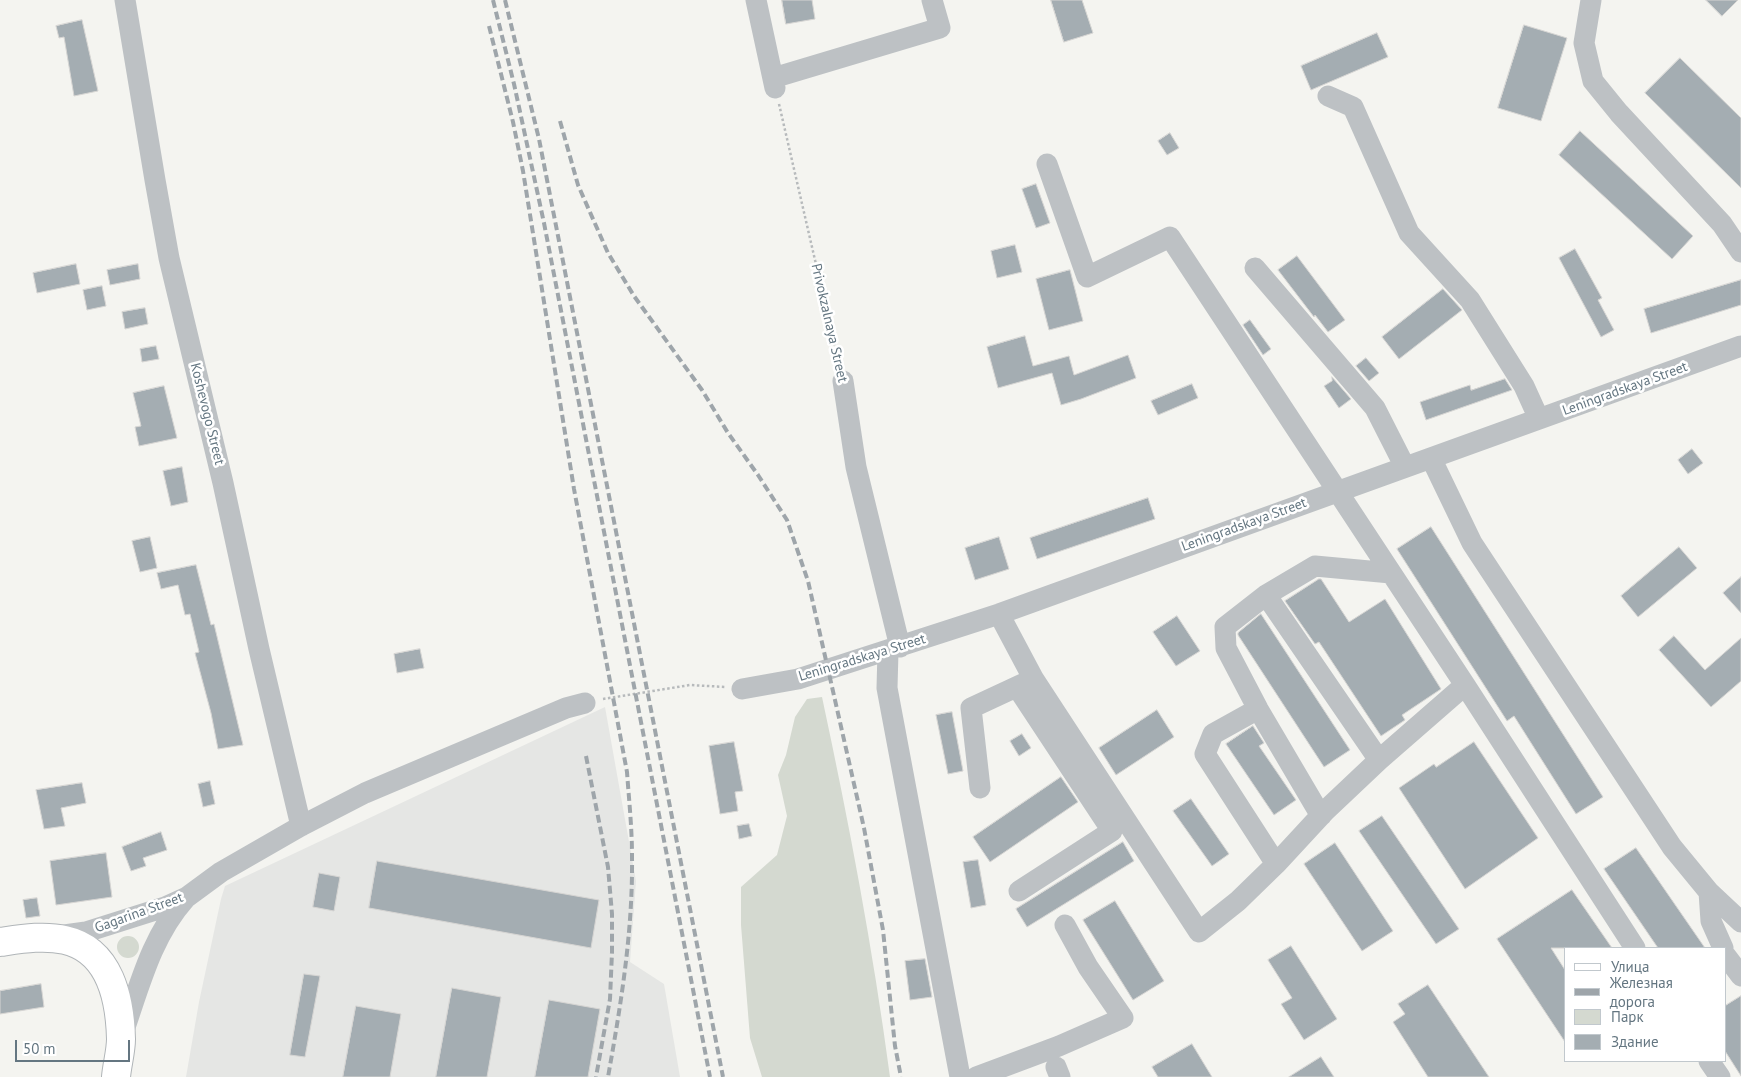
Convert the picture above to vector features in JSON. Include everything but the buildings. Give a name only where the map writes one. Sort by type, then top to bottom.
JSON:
[{"type":"main road","name":"Gagarina Street","points":[[0,942],[25,938],[66,940],[83,946],[97,957],[106,968],[117,998],[121,1040]]},
{"type":"main road","points":[[116,1077],[121,1040]]},
{"type":"street","name":"Koshevogo Street","points":[[126,0],[169,258],[224,483],[259,649],[302,826]]},
{"type":"street","points":[[756,0],[774,83],[940,28],[932,0]]},
{"type":"street","points":[[1591,0],[1584,43],[1593,81],[1722,224],[1741,252]]},
{"type":"street","points":[[1328,96],[1353,108],[1409,233],[1470,300],[1524,386],[1539,419]]},
{"type":"street","points":[[1047,164],[1087,277],[1170,237],[1336,492],[1465,685],[1634,947]]},
{"type":"street","points":[[1254,268],[1375,408],[1406,467]]},
{"type":"street","name":"Leningradskaya Street","points":[[742,689],[798,679],[999,614],[1741,346]]},
{"type":"street","name":"Privokzalnaya Street","points":[[843,382],[856,467],[894,649],[887,688],[960,1077]]},
{"type":"street","points":[[1431,458],[1472,543],[1672,847],[1709,892],[1741,922]]},
{"type":"street","points":[[1321,816],[1258,710],[1226,648],[1225,627],[1266,595],[1315,566],[1391,574]]},
{"type":"street","points":[[1266,595],[1379,760]]},
{"type":"street","points":[[999,614],[1025,683],[1112,831],[1019,891]]},
{"type":"street","points":[[1025,683],[1199,932],[1238,901],[1379,760],[1465,685]]},
{"type":"street","points":[[980,788],[971,708],[1025,683]]},
{"type":"street","name":"Gagarina Street","points":[[47,938],[86,932],[165,907],[187,897],[221,872],[302,826],[374,789],[566,708],[594,701]]},
{"type":"street","points":[[1258,710],[1213,734],[1205,754],[1276,864]]},
{"type":"street","points":[[1709,892],[1711,921],[1722,947]]},
{"type":"street","points":[[121,1040],[144,971],[159,936],[173,913],[187,897]]},
{"type":"street","points":[[976,1077],[1059,1046],[1123,1018],[1088,967],[1065,925]]},
{"type":"street","points":[[1726,954],[1741,976]]},
{"type":"street","points":[[1710,1062],[1720,1077]]},
{"type":"path","name":"Privokzalnaya Street","points":[[774,83],[843,382]]},
{"type":"path","points":[[594,701],[690,685],[742,689]]},
{"type":"shaded area","points":[[605,707],[636,881],[630,962],[664,984],[680,1077],[186,1077],[199,1002],[225,886]]},
{"type":"green space","points":[[822,697],[860,886],[890,1077],[762,1077],[750,1038],[741,925],[741,887],[777,855],[787,816],[778,775],[786,755],[795,717],[807,699]]},
{"type":"green space","points":[[128,936],[136,939],[139,947],[136,955],[128,958],[120,955],[117,947],[120,939]]},
{"type":"railway","points":[[493,0],[514,84],[544,223],[710,1077]]},
{"type":"railway","points":[[505,0],[539,139],[723,1077]]},
{"type":"railway","points":[[489,26],[523,171],[574,489],[627,772],[632,846],[632,884],[622,995],[608,1077]]},
{"type":"railway","points":[[560,121],[578,185],[608,253],[634,296],[702,390],[728,433],[787,520],[808,581],[864,828],[883,930],[895,1046],[901,1077]]},
{"type":"railway","points":[[586,756],[608,867],[612,914],[610,999],[596,1077]]}]
